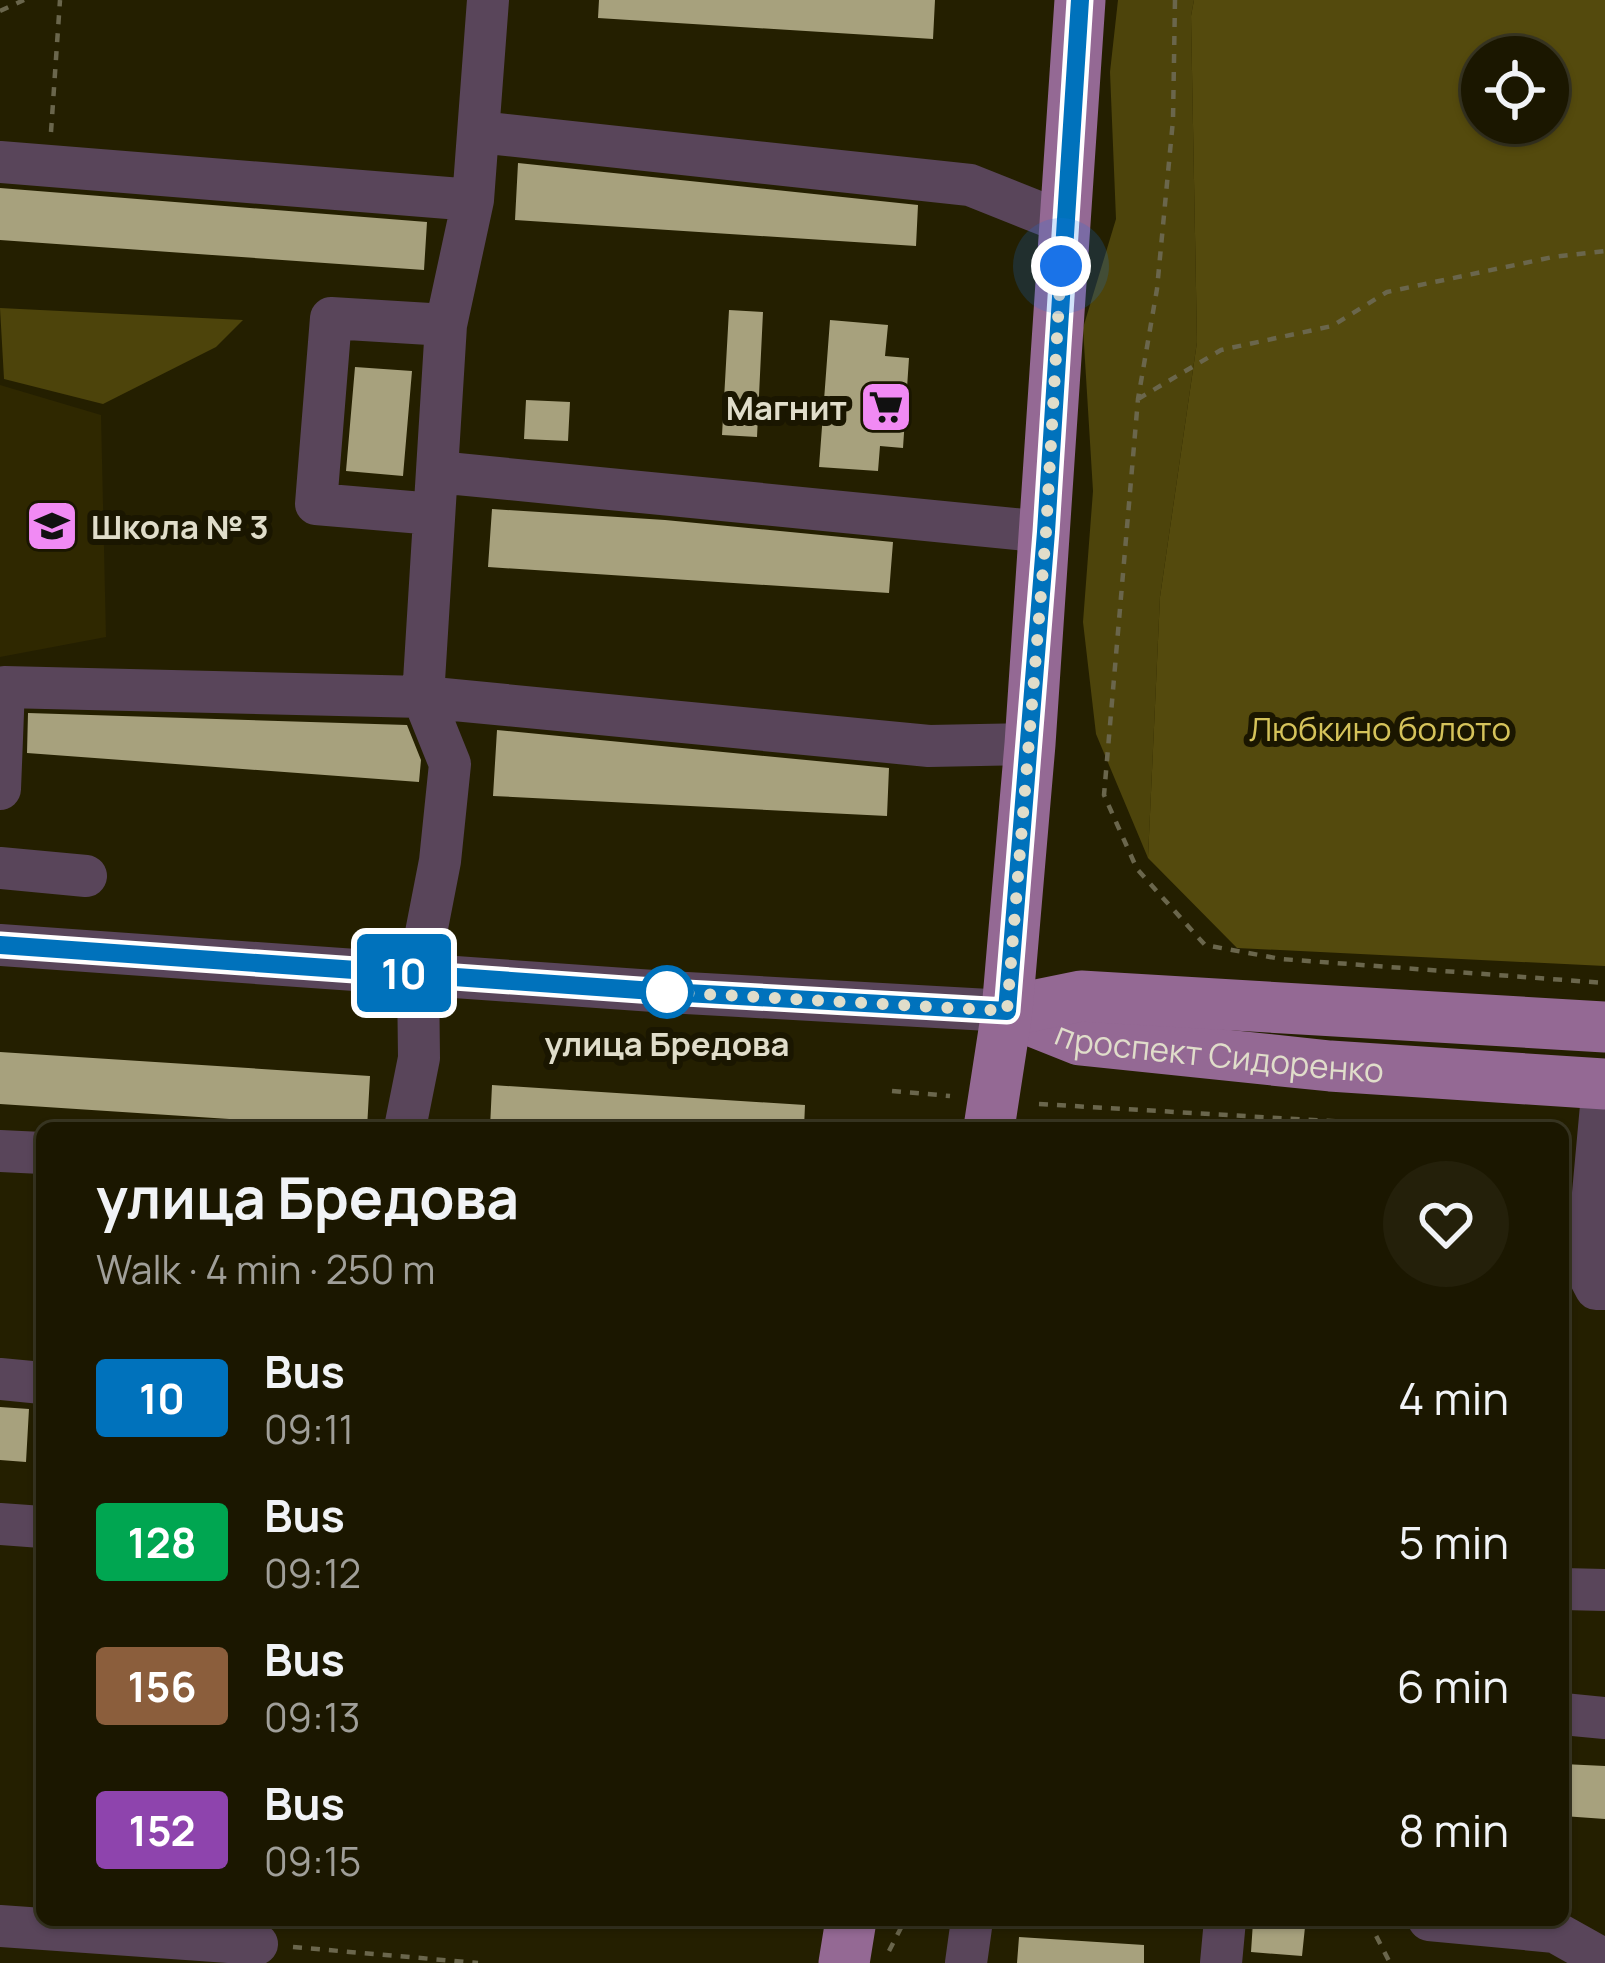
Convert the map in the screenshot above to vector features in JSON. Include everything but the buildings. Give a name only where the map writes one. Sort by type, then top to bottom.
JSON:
[{"type":"main road","points":[[969,1112],[1007,1011],[1046,532],[1080,0]]},
{"type":"main road","name":"проспект Сидоренко","points":[[1007,1011],[1082,996],[1605,1027]]},
{"type":"main road","name":"проспект Сидоренко","points":[[1007,1011],[1080,1040],[1330,1066],[1604,1084]]},
{"type":"main road","points":[[844,1963],[850,1926]]},
{"type":"street","points":[[406,1122],[419,1058],[418,974],[440,861],[450,764],[423,697],[446,325],[473,200],[488,0]]},
{"type":"street","points":[[478,132],[970,185],[1063,222]]},
{"type":"street","points":[[0,163],[473,200]]},
{"type":"street","points":[[446,325],[331,318],[316,504],[435,493],[1046,532]]},
{"type":"street","points":[[0,789],[4,687],[423,697],[928,746],[1030,744]]},
{"type":"street","points":[[0,868],[86,876]]},
{"type":"street","points":[[0,945],[1007,1011]]},
{"type":"street","points":[[1604,1084],[1586,1270],[1596,1289],[1605,1289]]},
{"type":"street","points":[[0,1150],[36,1153]]},
{"type":"street","points":[[0,1379],[36,1382]]},
{"type":"street","points":[[0,1524],[36,1527]]},
{"type":"street","points":[[1569,1588],[1605,1590]]},
{"type":"street","points":[[1569,1715],[1605,1718]]},
{"type":"street","points":[[0,1926],[257,1942]]},
{"type":"street","points":[[966,1963],[971,1926]]},
{"type":"street","points":[[1221,1963],[1225,1926]]},
{"type":"street","points":[[1494,1926],[1555,1932],[1605,1960]]},
{"type":"path","points":[[0,11],[24,0]]},
{"type":"path","points":[[49,166],[60,0]]},
{"type":"path","points":[[1175,0],[1167,183],[1157,289],[1138,399],[1104,795],[1137,868],[1205,945],[1281,959],[1605,983]]},
{"type":"path","points":[[1138,399],[1221,350],[1331,326],[1388,292],[1553,257],[1605,251]]},
{"type":"path","points":[[892,1091],[969,1112]]},
{"type":"path","points":[[1039,1104],[1346,1122]]},
{"type":"path","points":[[887,1963],[901,1926]]},
{"type":"path","points":[[1371,1926],[1390,1963]]},
{"type":"path","points":[[257,1942],[407,1960],[478,1963]]},
{"type":"shaded area","points":[[1118,0],[1194,0],[1197,342],[1160,597],[1148,858],[1096,734],[1083,622],[1093,491],[1083,328],[1116,219],[1110,72]]},
{"type":"shaded area","points":[[0,308],[243,320],[216,347],[103,404],[4,379]]},
{"type":"shaded area","name":"Школа № 3","points":[[0,385],[101,415],[106,637],[0,657]]},
{"type":"green space","name":"Любкино болото","points":[[1194,0],[1605,0],[1605,966],[1237,948],[1148,858],[1160,597],[1197,342]]},
{"type":"bus line","name":"10","points":[[0,945],[1007,1011],[1046,532],[1080,0]]},
{"type":"place","name":"Магнит","points":[[886,407]]},
{"type":"place","name":"Школа № 3","points":[[52,526]]},
{"type":"place","name":"улица Бредова","points":[[667,992]]},
{"type":"route","points":[[667,992],[1007,1011],[1046,532],[1061,266]]}]
